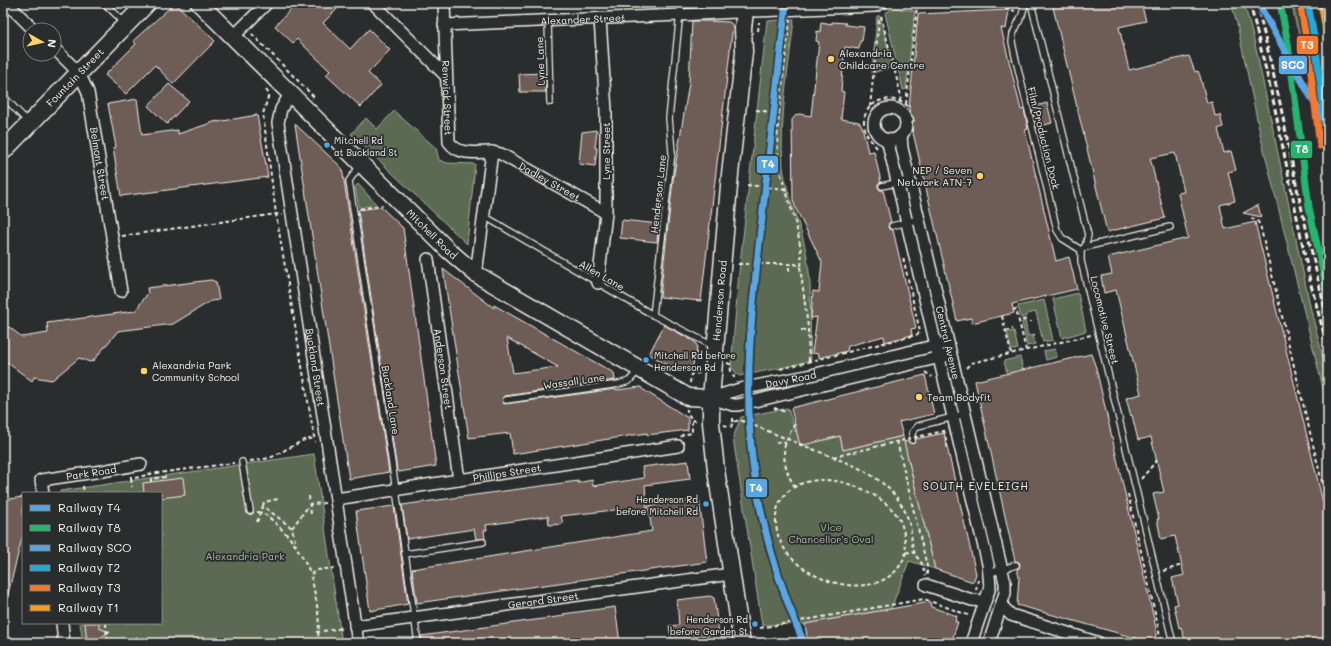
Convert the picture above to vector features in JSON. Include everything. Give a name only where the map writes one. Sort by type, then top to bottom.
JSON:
[{"type":"main road","name":"Fountain Street","points":[[3,151],[147,3]]},
{"type":"main road","name":"Mitchell Road","points":[[199,3],[448,250],[476,274],[639,370],[688,397],[710,398]]},
{"type":"main road","name":"Henderson Road","points":[[742,643],[730,574],[710,423],[710,398],[730,174],[744,52],[743,28],[751,7]]},
{"type":"street","points":[[7,3],[26,22]]},
{"type":"street","points":[[233,37],[267,3]]},
{"type":"street","points":[[373,3],[446,76]]},
{"type":"street","name":"Renwick Street","points":[[444,3],[449,142],[454,149],[459,151],[492,152]]},
{"type":"street","name":"Alexander Street","points":[[444,24],[680,16],[751,7],[875,6],[881,8]]},
{"type":"street","name":"Lyne Street","points":[[598,283],[606,213],[606,111],[600,18]]},
{"type":"street","name":"Belmont Street","points":[[62,56],[79,73],[88,92],[121,291]]},
{"type":"street","name":"Buckland Street","points":[[290,94],[281,109],[278,123],[358,643]]},
{"type":"street","points":[[885,109],[896,110],[902,114],[908,121],[901,135],[894,139],[887,139],[880,136],[874,127],[875,119],[879,113],[885,109]]},
{"type":"street","name":"Central Avenue","points":[[901,135],[902,148],[918,219],[1003,569],[1005,593],[989,643]]},
{"type":"street","name":"Central Avenue","points":[[887,139],[953,417],[984,574],[990,587],[972,643]]},
{"type":"street","points":[[476,274],[492,152]]},
{"type":"street","name":"Dadley Street","points":[[492,152],[501,154],[606,213]]},
{"type":"street","name":"Anderson Street","points":[[428,259],[459,480]]},
{"type":"street","name":"Davy Road","points":[[710,398],[740,389],[836,369],[948,342]]},
{"type":"street","name":"Davy Road","points":[[710,398],[733,405],[738,405],[951,355]]},
{"type":"street","points":[[836,369],[838,381]]},
{"type":"street","name":"Phillips Street","points":[[336,499],[678,446]]},
{"type":"street","name":"Park Road","points":[[43,492],[41,480],[142,464]]},
{"type":"street","name":"Gerard Street","points":[[355,626],[730,574]]},
{"type":"street","points":[[926,585],[977,601]]},
{"type":"street","points":[[1001,607],[1006,609],[1011,615],[1099,643]]},
{"type":"street","points":[[62,624],[64,643]]},
{"type":"lane","points":[[104,3],[126,25]]},
{"type":"lane","name":"Henderson Lane","points":[[653,315],[672,152],[669,118],[681,3]]},
{"type":"lane","name":"Film/Production Dock","points":[[1025,3],[1020,21],[1015,29],[1012,42],[1015,56],[1057,230],[1062,238],[1073,246],[1083,249]]},
{"type":"lane","name":"Locomotive Street","points":[[1031,3],[1088,235],[1081,261],[1173,643]]},
{"type":"lane","name":"Lyne Lane","points":[[548,20],[550,102]]},
{"type":"lane","points":[[3,96],[30,124]]},
{"type":"lane","name":"Buckland Lane","points":[[362,164],[349,181],[418,643]]},
{"type":"lane","points":[[882,186],[909,180]]},
{"type":"lane","name":"Allen Lane","points":[[484,216],[653,315],[714,347]]},
{"type":"lane","points":[[892,226],[918,219]]},
{"type":"lane","points":[[1083,249],[1170,227]]},
{"type":"lane","name":"Wassall Lane","points":[[506,400],[619,384],[629,381],[639,370]]},
{"type":"lane","points":[[910,439],[912,433],[918,426],[965,414]]},
{"type":"lane","points":[[242,462],[250,511]]},
{"type":"lane","points":[[405,554],[483,542]]},
{"type":"lane","points":[[984,574],[1016,565]]},
{"type":"path","points":[[881,8],[902,96],[900,101]]},
{"type":"path","points":[[906,104],[917,8]]},
{"type":"path","points":[[870,108],[879,20],[882,16]]},
{"type":"path","points":[[790,18],[777,130],[782,176],[801,251],[801,268],[808,330],[809,362],[916,335],[920,332],[902,256]]},
{"type":"path","points":[[244,26],[314,97]]},
{"type":"path","points":[[263,86],[269,94],[263,114],[276,214],[316,446]]},
{"type":"path","points":[[879,154],[877,147],[870,140],[865,129],[866,116],[870,108],[876,102],[894,99],[906,104],[909,107]]},
{"type":"path","points":[[756,110],[779,113]]},
{"type":"path","points":[[747,185],[786,189]]},
{"type":"path","points":[[353,210],[383,205]]},
{"type":"path","points":[[112,238],[276,214],[293,216]]},
{"type":"path","points":[[1252,215],[1252,218],[1256,219],[1260,225],[1328,507]]},
{"type":"path","points":[[738,264],[790,264],[799,265],[801,268]]},
{"type":"path","points":[[789,271],[790,264]]},
{"type":"path","points":[[1013,310],[1016,309],[1026,350]]},
{"type":"path","points":[[1002,316],[1011,353]]},
{"type":"path","points":[[1024,319],[1022,320],[1030,321]]},
{"type":"path","points":[[1005,331],[1013,329]]},
{"type":"path","points":[[801,330],[808,330]]},
{"type":"path","points":[[966,368],[971,363],[1094,334]]},
{"type":"path","points":[[730,364],[734,377]]},
{"type":"path","points":[[925,372],[932,376],[933,384]]},
{"type":"path","points":[[774,408],[786,412]]},
{"type":"path","points":[[678,446],[682,435],[692,433],[692,420],[687,412]]},
{"type":"path","points":[[732,427],[733,422],[740,420],[872,474],[884,483],[903,507],[908,520],[915,553],[922,565],[926,585]]},
{"type":"path","points":[[941,420],[950,456]]},
{"type":"path","points":[[795,487],[791,481],[784,455],[785,444],[796,422]]},
{"type":"path","points":[[833,457],[944,431]]},
{"type":"path","points":[[131,479],[165,472],[270,458],[304,440],[314,439]]},
{"type":"path","points":[[776,443],[781,441],[785,444]]},
{"type":"path","points":[[897,441],[927,566],[926,585]]},
{"type":"path","points":[[1140,480],[1157,460]]},
{"type":"path","points":[[129,466],[132,487]]},
{"type":"path","points":[[151,482],[150,479],[165,477],[165,472]]},
{"type":"path","points":[[817,480],[834,481],[864,489],[877,497],[895,514],[900,522],[906,540],[906,552],[903,562],[898,569],[881,581],[871,584],[846,585],[833,583],[817,577],[803,569],[785,551],[779,542],[776,531],[775,515],[778,505],[784,496],[795,487],[817,480]]},
{"type":"path","points":[[83,486],[84,492]]},
{"type":"path","points":[[309,496],[311,514]]},
{"type":"path","points":[[257,522],[260,512],[264,506],[264,502],[278,499]]},
{"type":"path","points":[[292,528],[310,504],[325,502]]},
{"type":"path","points":[[264,506],[292,528],[297,547]]},
{"type":"path","points":[[250,511],[260,512],[287,534],[297,547],[311,574],[318,602],[317,643]]},
{"type":"path","points":[[906,552],[915,553]]},
{"type":"path","points":[[311,574],[318,570],[335,568]]},
{"type":"path","points":[[760,628],[924,599],[968,616],[977,601],[984,574]]},
{"type":"path","points":[[106,624],[107,643]]},
{"type":"path","points":[[317,632],[344,628]]},
{"type":"path","points":[[106,632],[111,631]]},
{"type":"green space","points":[[1231,3],[1244,3],[1255,44],[1311,310],[1328,377],[1328,408],[1261,138],[1237,24]]},
{"type":"green space","points":[[1292,3],[1302,3],[1309,37],[1307,40],[1299,34]]},
{"type":"green space","points":[[894,8],[915,11],[906,89],[903,90],[885,13]]},
{"type":"green space","points":[[877,16],[880,16],[893,67],[872,73]]},
{"type":"green space","points":[[794,19],[783,112],[782,149],[785,178],[802,234],[809,270],[811,360],[791,366],[739,376],[731,367],[739,273],[767,21]]},
{"type":"green space","points":[[394,111],[436,148],[439,160],[447,163],[475,164],[467,244],[351,134],[366,118],[377,129]]},
{"type":"green space","points":[[358,184],[377,205],[359,208],[355,187]]},
{"type":"green space","points":[[1078,293],[1086,331],[1062,338],[1053,299]]},
{"type":"green space","points":[[1044,300],[1053,340],[1043,342],[1036,312],[1027,314],[1027,316],[1021,318],[1018,306]]},
{"type":"green space","points":[[1025,321],[1028,336],[1033,335],[1035,344],[1027,346],[1022,322]]},
{"type":"green space","points":[[1014,331],[1018,349],[1011,350],[1007,332]]},
{"type":"green space","points":[[1055,349],[1057,357],[1046,360],[1044,351]]},
{"type":"green space","points":[[1020,357],[1023,370],[1007,374],[1004,361]]},
{"type":"green space","name":"Vice Chancellor's Oval","points":[[788,408],[795,432],[797,428],[822,440],[840,436],[843,450],[903,436],[935,569],[909,561],[891,609],[805,624],[762,625],[733,438],[741,417]]},
{"type":"green space","name":"Alexandria Park","points":[[314,454],[342,643],[83,643],[80,624],[162,624],[162,492],[60,491]]},
{"type":"building","points":[[175,3],[215,41],[173,84],[155,65],[126,94],[105,75],[136,44],[133,41]]},
{"type":"building","points":[[297,3],[333,3],[338,8],[323,23],[350,49],[369,29],[390,50],[368,73],[381,85],[361,107],[326,75],[330,71],[297,39],[293,43],[275,26]]},
{"type":"building","points":[[1052,3],[1141,3],[1146,21],[1119,27],[1129,70],[1189,56],[1195,72],[1198,71],[1200,76],[1207,103],[1212,102],[1215,116],[1220,115],[1223,127],[1218,129],[1224,153],[1231,151],[1236,170],[1228,172],[1235,201],[1220,205],[1225,229],[1255,222],[1328,523],[1328,643],[1186,643],[1181,627],[1179,628],[1174,605],[1178,604],[1172,578],[1184,575],[1175,536],[1161,539],[1157,519],[1159,519],[1153,494],[1164,492],[1151,437],[1138,440],[1126,398],[1141,394],[1116,290],[1104,293],[1101,276],[1112,274],[1108,257],[1188,238],[1178,193],[1184,192],[1175,153],[1150,158],[1165,218],[1107,232]]},
{"type":"building","name":"NEP / Seven Network ATN-7","points":[[1009,10],[1006,29],[1001,28],[1021,110],[1024,109],[1028,129],[1025,130],[1056,261],[1069,257],[1077,289],[1012,304],[1014,313],[972,323],[971,318],[957,321],[911,124],[914,122],[914,119],[910,116],[909,109],[918,14]]},
{"type":"building","points":[[692,21],[729,22],[733,25],[701,301],[660,297],[673,180],[689,83]]},
{"type":"building","points":[[821,22],[832,24],[832,22],[846,23],[845,25],[864,27],[859,49],[845,47],[841,91],[844,92],[841,119],[859,122],[862,126],[868,152],[874,151],[881,182],[878,184],[878,187],[880,190],[883,190],[891,222],[889,223],[888,227],[889,229],[893,230],[916,328],[911,329],[912,335],[885,342],[884,336],[848,346],[847,351],[819,358],[819,354],[812,353],[817,317],[811,318],[813,291],[819,292],[822,262],[793,200],[792,120],[799,114],[811,116],[819,42],[816,41],[817,31],[820,32]]},
{"type":"building","points":[[545,73],[546,92],[520,92],[519,74]]},
{"type":"building","points":[[169,84],[189,101],[167,124],[148,106]]},
{"type":"building","points":[[137,99],[142,135],[178,130],[178,134],[217,121],[257,115],[268,177],[121,196],[113,148],[116,147],[108,104]]},
{"type":"building","points":[[1047,103],[1052,123],[1036,127],[1032,107]]},
{"type":"building","points":[[295,124],[342,168],[389,472],[349,479]]},
{"type":"building","points":[[597,130],[595,166],[579,164],[582,132]]},
{"type":"building","points":[[1258,205],[1261,217],[1243,213]]},
{"type":"building","points":[[381,207],[403,228],[436,466],[399,472],[397,470],[358,210]]},
{"type":"building","points":[[622,220],[659,224],[657,242],[620,238]]},
{"type":"building","points":[[443,269],[494,308],[494,305],[614,373],[615,380],[505,396],[502,399],[504,404],[641,387],[688,418],[688,430],[647,435],[647,433],[513,454],[510,433],[469,438]],"holes":[[[507,338],[558,367],[513,373]]]},
{"type":"building","points":[[211,280],[216,282],[219,300],[211,301],[173,324],[118,331],[93,361],[90,362],[79,358],[52,380],[34,377],[32,381],[5,361],[3,328],[9,327],[22,337],[48,333],[47,323],[135,311],[148,293],[147,288]]},
{"type":"building","points":[[664,325],[695,342],[697,346],[696,357],[692,367],[684,372],[674,369],[649,354]]},
{"type":"building","points":[[1091,354],[1096,368],[1156,628],[1156,636],[1150,642],[1017,605],[1019,577],[1017,569],[1019,568],[1020,564],[1019,562],[1015,561],[975,381]]},
{"type":"building","points":[[925,375],[934,414],[899,422],[903,436],[843,450],[840,436],[800,446],[791,408]]},
{"type":"building","points":[[944,433],[976,574],[973,582],[935,569],[904,442],[908,441],[912,444],[916,439]]},
{"type":"building","points":[[688,461],[690,479],[645,485],[647,509],[624,512],[623,509],[561,516],[563,524],[549,525],[548,516],[486,525],[487,530],[484,530],[485,539],[476,539],[474,529],[407,539],[402,505],[578,481],[578,483],[592,480],[593,486],[644,478],[642,467]]},
{"type":"building","points":[[183,478],[185,495],[162,498],[162,492],[144,492],[143,483]]},
{"type":"building","points":[[22,497],[22,538],[6,602],[3,602],[3,500]]},
{"type":"building","points":[[699,499],[707,562],[417,603],[412,569],[652,531],[648,506]]},
{"type":"building","points":[[394,506],[408,604],[370,611],[356,511]]},
{"type":"building","points":[[710,596],[714,598],[719,634],[693,637],[694,643],[672,643],[669,626],[679,625],[677,600]]},
{"type":"building","points":[[930,602],[931,607],[957,616],[955,622],[958,622],[951,643],[808,643],[805,624]]},
{"type":"building","points":[[615,607],[620,643],[422,643],[421,636],[564,616],[563,614]]},
{"type":"building","points":[[85,624],[99,624],[99,628],[109,632],[100,638],[101,643],[87,643]]},
{"type":"railway","points":[[1250,3],[1274,104],[1310,281],[1328,349]]},
{"type":"railway","points":[[1257,3],[1280,103],[1298,193],[1328,322]]},
{"type":"rail line","name":"T4","points":[[786,3],[752,316],[749,405],[750,435],[756,488],[766,534],[779,578],[804,643]]},
{"type":"rail line","name":"SCO","points":[[1258,3],[1328,127]]},
{"type":"rail line","name":"T8","points":[[1280,3],[1288,44],[1309,207],[1328,295]]},
{"type":"rail line","name":"T2","points":[[1308,3],[1316,48],[1328,145]]},
{"type":"rail line","name":"T1","points":[[1321,3],[1328,41]]},
{"type":"rail line","name":"T3","points":[[1300,4],[1308,49],[1320,146]]},
{"type":"place","name":"Alexandria Childcare Centre","points":[[831,59]]},
{"type":"place","name":"Mitchell Rd at Buckland St","points":[[327,145]]},
{"type":"place","name":"NEP / Seven Network ATN-7","points":[[980,176]]},
{"type":"place","name":"Mitchell Rd before Henderson Rd","points":[[646,360]]},
{"type":"place","name":"Alexandria Park Community School","points":[[144,371]]},
{"type":"place","name":"Team Bodyfit","points":[[919,397]]},
{"type":"place","name":"Henderson Rd before Mitchell Rd","points":[[706,504]]},
{"type":"place","name":"Henderson Rd before Garden St","points":[[755,624]]},
{"type":"district","name":"SOUTH EVELEIGH","points":[[976,486]]}]
